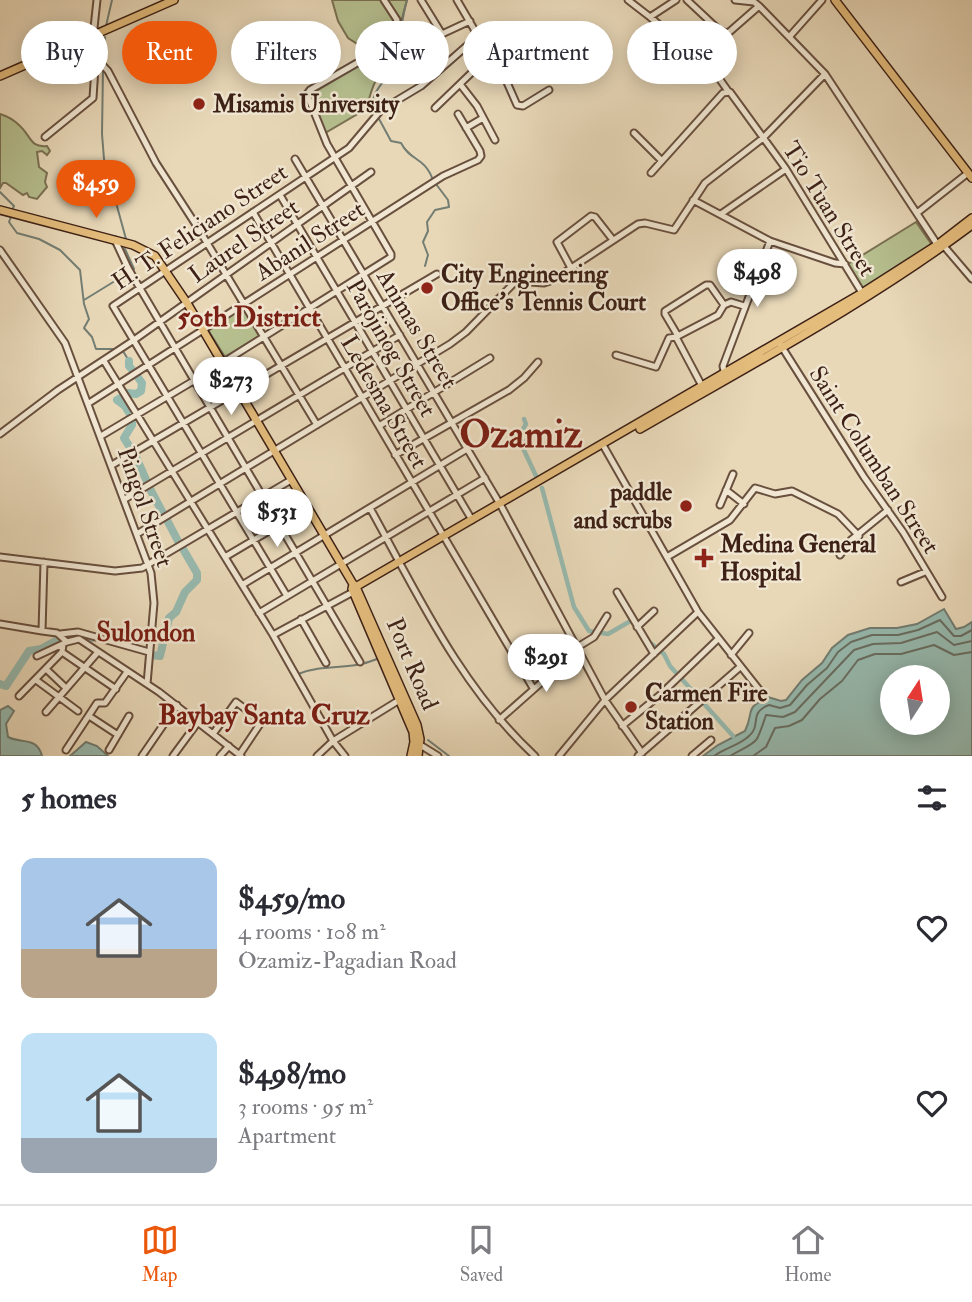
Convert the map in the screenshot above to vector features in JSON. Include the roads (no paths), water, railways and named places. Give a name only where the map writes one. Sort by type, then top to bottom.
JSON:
[{"type":"main road","points":[[108,30],[174,0]]},
{"type":"main road","points":[[835,0],[970,176]]},
{"type":"main road","points":[[0,76],[21,67]]},
{"type":"main road","name":"Port Road","points":[[0,209],[148,251],[167,271],[354,589],[402,699],[417,743],[418,756]]},
{"type":"main road","points":[[941,246],[972,218]]},
{"type":"main road","points":[[354,589],[864,296],[972,225]]},
{"type":"main road","points":[[662,413],[702,386],[725,376]]},
{"type":"main road","points":[[444,538],[501,506]]},
{"type":"main road","name":"Port Road","points":[[411,756],[417,743]]},
{"type":"street","points":[[95,21],[97,0]]},
{"type":"street","points":[[101,436],[338,292],[391,256],[334,158],[308,97],[308,92],[368,57],[388,49],[397,20],[384,0]]},
{"type":"street","points":[[421,0],[442,34],[463,24]]},
{"type":"street","points":[[457,0],[470,21]]},
{"type":"street","name":"Tio Tuan Street","points":[[628,0],[714,71],[732,93],[786,170],[864,296]]},
{"type":"street","points":[[650,18],[676,0]]},
{"type":"street","points":[[687,0],[718,29],[727,33],[760,6]]},
{"type":"street","points":[[735,0],[754,2],[760,6],[825,74],[917,213],[941,246],[972,279]]},
{"type":"street","points":[[790,36],[822,0]]},
{"type":"street","name":"H. T. Feliciano Street","points":[[134,340],[113,306],[334,158],[354,143],[381,110],[428,81],[463,50]]},
{"type":"street","points":[[108,71],[145,145],[317,425]]},
{"type":"street","points":[[137,534],[458,338],[516,281],[549,282],[641,223],[674,230],[699,189],[763,138],[825,74]]},
{"type":"street","points":[[435,108],[463,81]]},
{"type":"street","points":[[45,137],[93,98],[94,84]]},
{"type":"street","points":[[460,84],[473,100],[495,140]]},
{"type":"street","points":[[508,84],[518,106],[523,106],[549,90]]},
{"type":"street","points":[[651,173],[728,91]]},
{"type":"street","points":[[458,114],[466,128],[483,118]]},
{"type":"street","name":"Abanil Street","points":[[89,404],[443,176],[478,160],[481,156],[466,128]]},
{"type":"street","points":[[634,133],[662,161]]},
{"type":"street","name":"Animas Street","points":[[295,159],[485,478],[605,700],[640,754]]},
{"type":"street","points":[[721,214],[786,170]]},
{"type":"street","name":"Laurel Street","points":[[0,434],[371,172]]},
{"type":"street","points":[[917,213],[970,176]]},
{"type":"street","name":"Parojinog Street","points":[[280,195],[472,520]]},
{"type":"street","points":[[693,200],[770,241],[845,264]]},
{"type":"street","name":"Ledesma Street","points":[[253,212],[533,688]]},
{"type":"street","points":[[572,268],[557,242],[591,216],[595,216],[613,240]]},
{"type":"street","points":[[115,240],[160,322],[360,662]]},
{"type":"street","points":[[725,376],[723,366],[770,241]]},
{"type":"street","name":"Pingol Street","points":[[0,250],[56,326],[79,376],[148,566],[154,593],[147,684]]},
{"type":"street","points":[[0,267],[9,262]]},
{"type":"street","points":[[112,465],[437,274]]},
{"type":"street","points":[[702,386],[665,314],[666,310],[709,285],[724,305]]},
{"type":"street","points":[[617,355],[656,367],[669,338],[677,337],[718,315],[724,305],[731,302],[744,306]]},
{"type":"street","points":[[125,499],[400,335]]},
{"type":"street","points":[[134,340],[287,596]]},
{"type":"street","name":"Saint Columban Street","points":[[780,344],[942,597]]},
{"type":"street","points":[[379,426],[490,358]]},
{"type":"street","points":[[104,361],[273,635],[333,741],[345,756]]},
{"type":"street","points":[[395,455],[517,384],[538,362]]},
{"type":"street","points":[[604,447],[698,612],[761,692]]},
{"type":"street","points":[[242,585],[467,449]]},
{"type":"street","points":[[720,505],[733,474]]},
{"type":"street","points":[[259,612],[485,478]]},
{"type":"street","points":[[0,557],[135,570],[148,566],[290,480]]},
{"type":"street","points":[[667,557],[730,520],[755,488],[775,494],[792,491],[838,514],[859,536]]},
{"type":"street","points":[[726,490],[744,504]]},
{"type":"street","points":[[225,557],[308,508]]},
{"type":"street","points":[[370,508],[470,683],[499,720],[535,756]]},
{"type":"street","points":[[840,555],[851,540],[888,510]]},
{"type":"street","points":[[42,631],[44,562]]},
{"type":"street","points":[[901,582],[925,572]]},
{"type":"street","points":[[273,635],[354,589]]},
{"type":"street","points":[[617,592],[655,653]]},
{"type":"street","points":[[636,625],[654,611]]},
{"type":"street","points":[[559,756],[605,700],[698,612]]},
{"type":"street","points":[[499,720],[597,633],[607,616]]},
{"type":"street","points":[[300,620],[326,663]]},
{"type":"street","points":[[0,624],[60,634],[78,632],[149,652]]},
{"type":"street","points":[[731,655],[749,633]]},
{"type":"street","points":[[19,696],[62,652],[65,643],[60,634]]},
{"type":"street","points":[[37,656],[79,639],[177,705],[213,734],[241,755],[260,720],[236,702],[213,734]]},
{"type":"street","points":[[622,726],[718,639]]},
{"type":"street","points":[[62,652],[116,689]]},
{"type":"street","points":[[46,712],[98,652]]},
{"type":"street","points":[[640,754],[740,667]]},
{"type":"street","points":[[46,670],[66,688]]},
{"type":"street","points":[[66,750],[97,703],[105,704],[127,672]]},
{"type":"street","points":[[36,680],[78,710]]},
{"type":"street","points":[[317,756],[333,741],[402,699]]},
{"type":"street","points":[[142,756],[177,705]]},
{"type":"street","points":[[89,716],[118,735]]},
{"type":"street","points":[[108,750],[130,716]]},
{"type":"street","points":[[173,756],[198,722]]},
{"type":"street","points":[[691,756],[711,740]]},
{"type":"street","points":[[417,743],[438,756]]},
{"type":"street","points":[[220,756],[229,746]]},
{"type":"water","points":[[944,609],[956,629],[972,622],[972,756],[703,756],[745,731],[752,708],[760,701],[768,697],[786,700],[802,680],[822,663],[832,648],[848,635],[870,628],[897,628],[917,624]]},
{"type":"water","points":[[8,706],[14,711],[6,724],[8,737],[32,743],[42,756],[0,756],[0,710]]},
{"type":"water","points":[[86,742],[97,746],[108,756],[70,756]]},
{"type":"waterway","points":[[107,21],[112,0]]},
{"type":"waterway","points":[[375,114],[374,95],[394,63],[407,0]]},
{"type":"waterway","points":[[103,84],[104,159],[126,239]]},
{"type":"waterway","points":[[378,117],[391,141],[401,143],[426,167],[433,180]]},
{"type":"waterway","points":[[425,266],[428,255],[423,242],[428,231],[427,222],[435,210],[449,207],[448,200],[436,184]]},
{"type":"waterway","points":[[0,192],[13,208]]},
{"type":"waterway","points":[[11,217],[9,222],[17,233],[39,239],[60,250],[80,270],[84,304],[89,319],[84,328],[92,337],[96,349],[116,349]]},
{"type":"waterway","points":[[125,249],[133,270]]},
{"type":"waterway","points":[[84,300],[128,273]]},
{"type":"waterway","points":[[123,351],[129,361]]},
{"type":"waterway","points":[[129,361],[129,366],[135,373]]},
{"type":"waterway","points":[[128,393],[136,394],[141,391],[142,383],[137,376]]},
{"type":"waterway","points":[[124,396],[117,400],[131,416]]},
{"type":"waterway","points":[[524,419],[526,424],[523,429],[530,436],[522,446],[537,478]]},
{"type":"waterway","points":[[132,423],[124,438],[133,452]]},
{"type":"waterway","points":[[136,457],[148,484]]},
{"type":"waterway","points":[[149,487],[164,515]]},
{"type":"waterway","points":[[542,488],[574,607],[589,631],[608,634],[634,619]]},
{"type":"waterway","points":[[167,520],[179,543]]},
{"type":"waterway","points":[[151,655],[160,656],[169,618],[176,612],[185,592],[197,580],[197,573],[183,549]]},
{"type":"waterway","points":[[66,636],[92,638]]},
{"type":"waterway","points":[[0,684],[6,686],[29,651],[41,649],[61,638]]},
{"type":"waterway","points":[[648,641],[664,654],[670,666],[733,736]]},
{"type":"waterway","points":[[298,674],[357,665],[377,659]]},
{"type":"waterway","points":[[428,740],[449,756]]},
{"type":"place","name":"Misamis University","points":[[199,104]]},
{"type":"place","name":"City Engineering Office's Tennis Court","points":[[427,288]]},
{"type":"place","name":"paddle and scrubs","points":[[686,506]]},
{"type":"place","name":"Medina General Hospital","points":[[704,558]]},
{"type":"place","name":"Carmen Fire Station","points":[[631,707]]},
{"type":"district","name":"50th District","points":[[249,317]]},
{"type":"district","name":"Ozamiz","points":[[521,435]]},
{"type":"district","name":"Sulondon","points":[[146,633]]},
{"type":"district","name":"Baybay Santa Cruz","points":[[264,715]]}]
